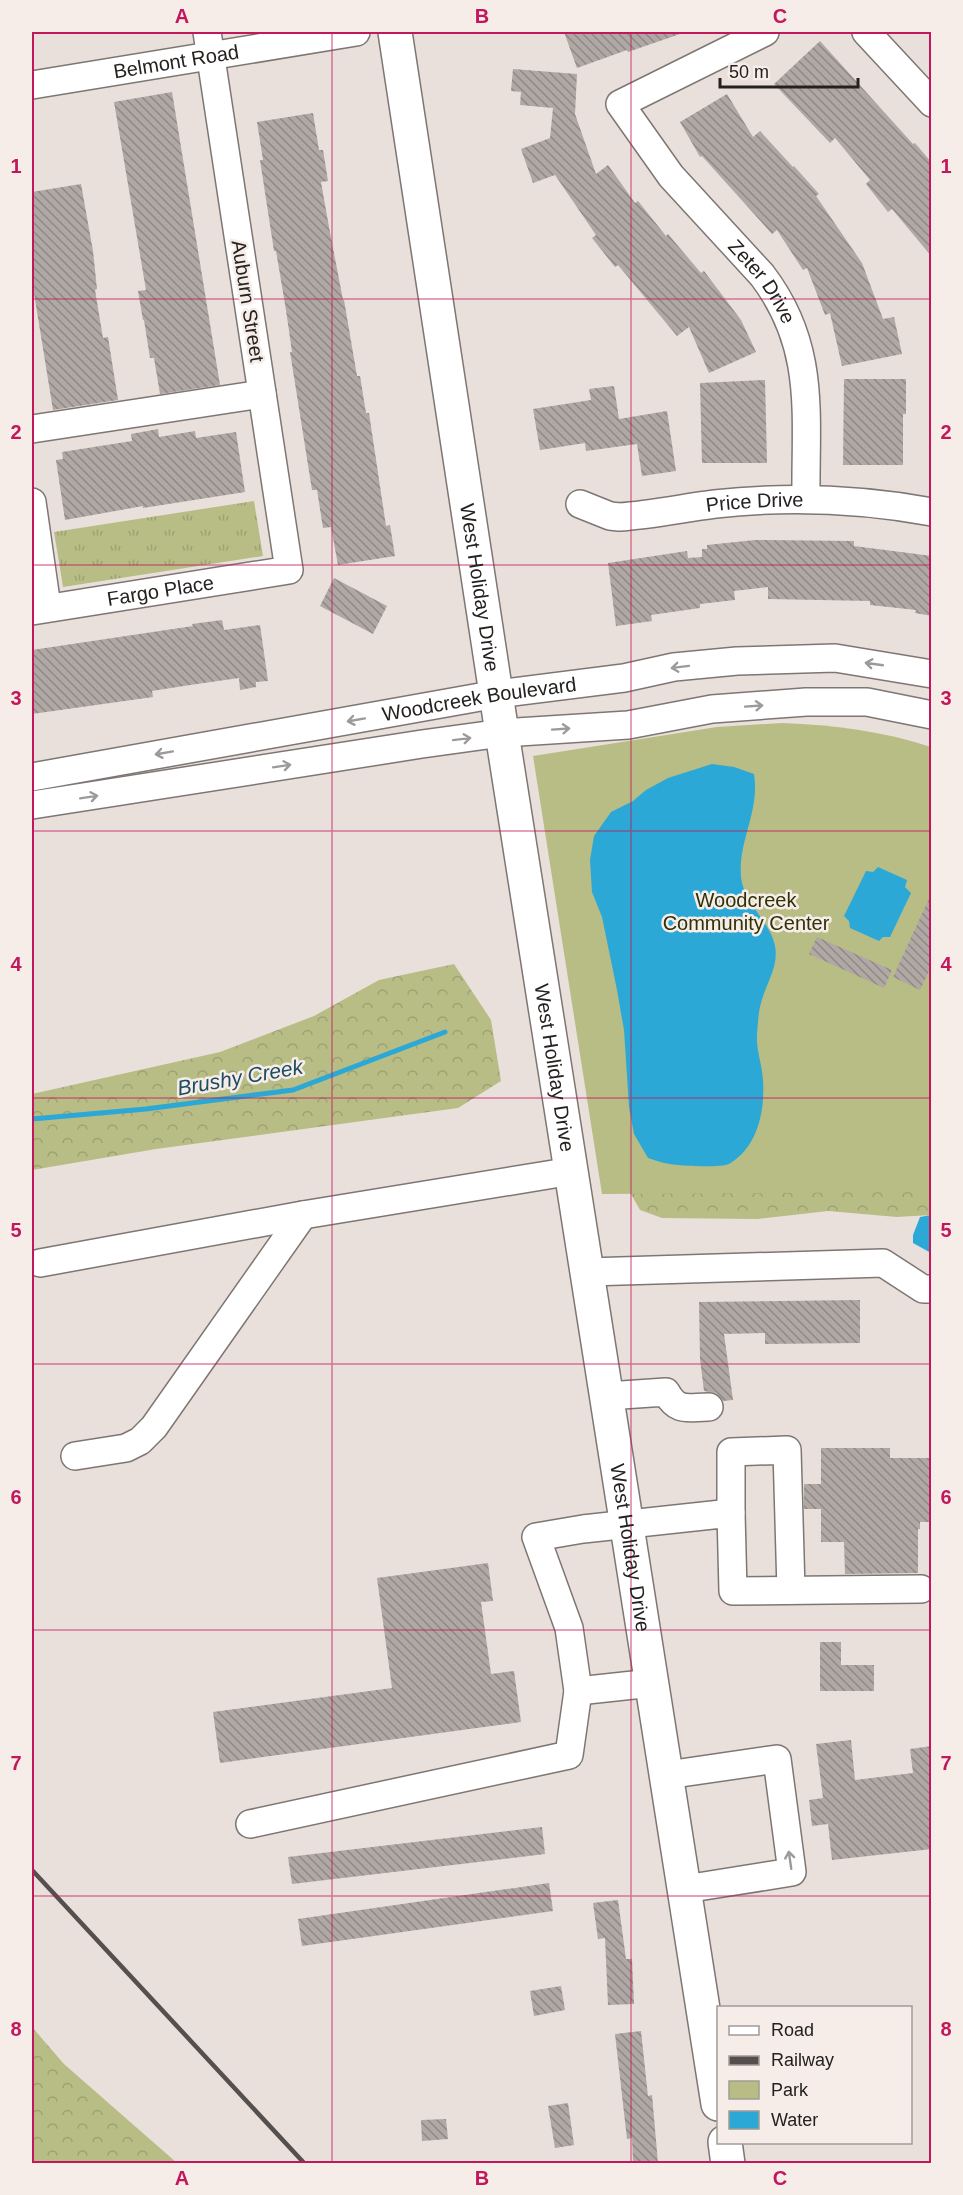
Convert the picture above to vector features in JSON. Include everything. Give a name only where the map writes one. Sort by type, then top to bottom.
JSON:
[{"type":"main road","name":"West Holiday Drive","points":[[394,32],[717,2097]]},
{"type":"main road","points":[[725,2144],[728,2163]]},
{"type":"street","name":"Belmont Road","points":[[32,85],[208,44],[356,32]]},
{"type":"street","name":"Zeter Drive","points":[[765,32],[620,104],[657,160],[762,275],[787,315],[799,346],[804,372],[806,499]]},
{"type":"street","points":[[866,32],[932,103]]},
{"type":"street","name":"Auburn Street","points":[[208,44],[289,570]]},
{"type":"street","points":[[32,429],[262,394]]},
{"type":"street","name":"Price Drive","points":[[580,504],[610,516],[619,517],[716,504],[806,499],[861,501],[932,512]]},
{"type":"street","points":[[32,502],[39,609]]},
{"type":"street","name":"Fargo Place","points":[[39,609],[289,570]]},
{"type":"street","name":"Woodcreek Boulevard","points":[[32,777],[497,694],[624,678],[674,668],[766,659],[835,658],[932,674]]},
{"type":"street","name":"Woodcreek Boulevard","points":[[32,806],[410,746],[502,734],[628,725],[712,709],[806,702],[867,702],[932,715]]},
{"type":"street","points":[[40,1263],[303,1215],[572,1171]]},
{"type":"street","points":[[75,1456],[126,1448],[140,1442],[154,1428],[303,1215]]},
{"type":"street","points":[[588,1272],[883,1263],[923,1289],[932,1289]]},
{"type":"street","points":[[607,1396],[666,1392],[673,1404],[681,1408],[709,1407]]},
{"type":"street","points":[[791,1590],[787,1450],[731,1452],[730,1513],[733,1590],[791,1590],[921,1589]]},
{"type":"street","points":[[250,1824],[569,1755],[578,1691],[569,1628],[536,1537],[583,1529],[730,1513]]},
{"type":"street","points":[[578,1691],[652,1683]]},
{"type":"street","points":[[667,1775],[777,1759],[792,1872],[685,1889]]},
{"type":"green space","points":[[254,501],[263,556],[63,587],[54,532]]},
{"type":"green space","name":"Woodcreek Community Center","points":[[782,723],[858,730],[931,747],[931,1192],[602,1194],[533,756],[717,727]]},
{"type":"green space","points":[[454,964],[491,1020],[501,1081],[458,1108],[156,1149],[32,1170],[32,1094],[220,1052],[314,1016],[379,980]]},
{"type":"green space","points":[[931,1166],[931,1215],[897,1217],[828,1211],[757,1219],[662,1218],[640,1210],[627,1187]]},
{"type":"green space","points":[[32,2027],[64,2064],[177,2163],[32,2163]]},
{"type":"water","points":[[712,764],[734,767],[754,774],[754,801],[743,851],[741,877],[747,896],[768,928],[776,954],[774,968],[763,996],[759,1015],[757,1040],[762,1074],[763,1104],[758,1127],[747,1148],[729,1164],[682,1165],[648,1158],[634,1134],[629,1107],[624,1030],[602,917],[592,892],[590,860],[594,836],[611,812],[633,801],[646,790],[668,778]]},
{"type":"water","points":[[878,867],[907,880],[905,887],[911,893],[890,937],[883,937],[879,941],[850,928],[849,921],[844,916],[866,871],[873,872]]},
{"type":"water","points":[[932,1215],[931,1253],[913,1243],[913,1235],[920,1217]]},
{"type":"building","points":[[564,32],[679,32],[680,34],[577,68]]},
{"type":"building","points":[[820,41],[932,163],[932,257],[892,209],[888,212],[866,184],[870,180],[835,138],[830,143],[774,84]]},
{"type":"building","points":[[513,69],[577,74],[575,114],[596,174],[608,165],[635,203],[638,201],[666,236],[668,234],[701,273],[704,271],[741,320],[756,352],[709,373],[689,327],[677,336],[618,265],[615,267],[592,238],[596,235],[555,175],[533,183],[521,149],[550,138],[553,108],[520,105],[521,92],[511,91]]},
{"type":"building","points":[[172,92],[220,385],[160,394],[154,358],[150,358],[138,291],[146,290],[114,102]]},
{"type":"building","points":[[727,94],[753,137],[760,131],[819,194],[816,196],[862,263],[883,319],[894,317],[902,354],[842,366],[830,313],[825,315],[807,268],[803,270],[777,230],[772,234],[702,156],[700,157],[680,122]]},
{"type":"building","points":[[313,113],[319,150],[323,150],[328,181],[321,182],[329,227],[357,376],[360,376],[366,413],[369,413],[386,526],[390,525],[395,556],[338,565],[331,527],[323,528],[317,490],[312,490],[290,352],[292,352],[286,310],[260,160],[263,160],[257,122]]},
{"type":"building","points":[[81,184],[93,251],[97,289],[95,290],[103,338],[108,337],[118,400],[53,410],[32,281],[32,192]]},
{"type":"building","points":[[844,379],[906,379],[903,465],[843,465]]},
{"type":"building","points":[[765,380],[767,463],[702,463],[700,383]]},
{"type":"building","points":[[614,386],[619,419],[667,411],[676,471],[642,476],[637,444],[586,451],[585,443],[540,450],[533,409],[591,400],[589,389]]},
{"type":"building","points":[[158,429],[159,437],[195,431],[196,438],[236,432],[245,492],[143,508],[143,506],[65,520],[56,460],[63,459],[62,452],[132,441],[131,434]]},
{"type":"building","points":[[755,540],[854,541],[854,546],[932,556],[932,616],[915,613],[916,610],[870,605],[870,601],[768,599],[768,587],[734,591],[735,600],[700,604],[700,608],[651,615],[652,621],[616,626],[608,563],[687,551],[688,558],[702,557],[702,549],[707,549],[707,545]]},
{"type":"building","points":[[334,578],[387,606],[373,634],[320,606]]},
{"type":"building","points":[[222,620],[224,630],[260,625],[268,681],[256,682],[256,687],[240,690],[239,678],[152,691],[153,697],[32,714],[32,650]]},
{"type":"building","points":[[932,892],[932,965],[920,990],[893,977]]},
{"type":"building","points":[[817,937],[892,970],[884,988],[809,954]]},
{"type":"building","points":[[860,1300],[860,1343],[765,1344],[765,1333],[724,1334],[733,1400],[723,1401],[716,1393],[704,1391],[700,1359],[699,1302]]},
{"type":"building","points":[[821,1448],[890,1448],[890,1458],[932,1458],[932,1522],[920,1522],[920,1529],[918,1529],[918,1573],[845,1574],[844,1542],[821,1542],[821,1509],[804,1509],[804,1484],[821,1484]]},
{"type":"building","points":[[488,1563],[493,1601],[481,1602],[491,1674],[514,1671],[521,1722],[220,1763],[213,1712],[392,1688],[377,1578]]},
{"type":"building","points":[[820,1642],[841,1642],[841,1665],[874,1665],[874,1691],[820,1691]]},
{"type":"building","points":[[851,1740],[855,1780],[913,1773],[910,1749],[932,1746],[932,1849],[832,1860],[828,1824],[812,1826],[809,1800],[823,1798],[816,1744]]},
{"type":"building","points":[[542,1827],[545,1854],[292,1884],[288,1857]]},
{"type":"building","points":[[549,1883],[553,1911],[302,1946],[298,1919]]},
{"type":"building","points":[[618,1900],[626,1959],[632,1959],[634,2004],[608,2005],[605,1938],[598,1939],[593,1903]]},
{"type":"building","points":[[561,1986],[565,2010],[534,2016],[530,1991]]},
{"type":"building","points":[[641,2031],[648,2096],[652,2095],[658,2163],[633,2163],[632,2138],[627,2139],[615,2034]]},
{"type":"building","points":[[568,2103],[574,2145],[555,2148],[548,2106]]},
{"type":"building","points":[[446,2119],[448,2139],[422,2141],[421,2120]]},
{"type":"waterway","name":"Brushy Creek","points":[[32,1119],[146,1109],[293,1090],[445,1032]]},
{"type":"railway","points":[[32,1870],[305,2164]]}]
